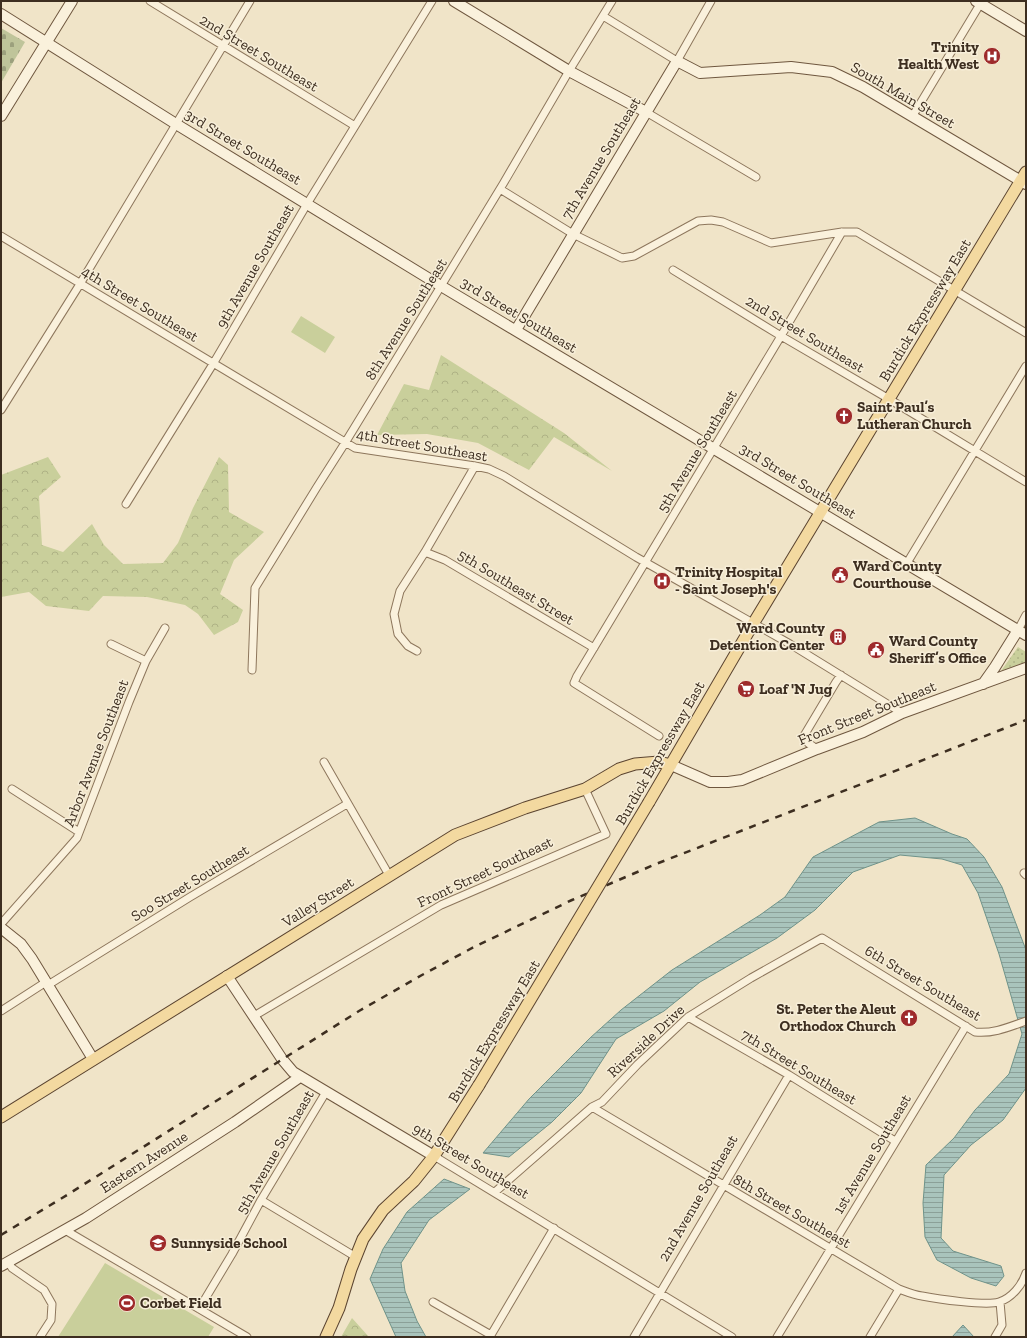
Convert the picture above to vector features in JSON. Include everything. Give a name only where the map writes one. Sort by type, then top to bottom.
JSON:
[{"type":"main road","name":"Burdick Expressway East","points":[[326,1337],[339,1308],[363,1239],[377,1217],[414,1181],[434,1156],[479,1085],[671,765],[753,624],[954,291],[1024,179]]},
{"type":"main road","name":"Valley Street","points":[[1,1117],[455,834],[525,808],[585,789],[619,769],[635,764],[659,762],[671,765]]},
{"type":"street","points":[[1,116],[72,1]]},
{"type":"street","name":"2nd Street Southeast","points":[[150,1],[354,126]]},
{"type":"street","points":[[1,410],[80,284],[250,1]]},
{"type":"street","name":"9th Avenue Southeast","points":[[126,504],[214,364],[307,204],[432,1]]},
{"type":"street","points":[[454,1],[569,71],[646,112],[756,177]]},
{"type":"street","name":"8th Avenue Southeast","points":[[252,670],[255,588],[317,487],[346,444],[612,1]]},
{"type":"street","name":"7th Avenue Southeast","points":[[516,330],[711,1]]},
{"type":"street","points":[[912,117],[980,2],[1026,31]]},
{"type":"street","name":"3rd Street Southeast","points":[[1,14],[176,124],[441,286],[1022,633]]},
{"type":"street","name":"South Main Street","points":[[603,16],[676,61],[700,73],[791,67],[832,72],[864,87],[912,117],[1024,179]]},
{"type":"street","points":[[500,189],[573,234],[622,258],[634,256],[698,221],[711,220],[723,222],[771,243],[842,232],[857,232],[1026,333]]},
{"type":"street","name":"5th Avenue Southeast","points":[[659,736],[574,683],[842,232]]},
{"type":"street","name":"4th Street Southeast","points":[[1,236],[346,444],[355,448],[475,466],[489,469],[504,476],[645,563],[790,644],[902,713]]},
{"type":"street","name":"2nd Street Southeast","points":[[672,270],[1026,482]]},
{"type":"street","points":[[906,563],[1026,366]]},
{"type":"street","points":[[417,651],[408,646],[398,634],[394,614],[400,591],[425,552],[475,466]]},
{"type":"street","name":"5th Southeast Street","points":[[425,552],[445,560],[594,648]]},
{"type":"street","points":[[983,684],[1022,633],[1026,615]]},
{"type":"street","name":"Arbor Avenue Southeast","points":[[1,924],[77,838],[146,661],[165,628]]},
{"type":"street","points":[[111,644],[146,661]]},
{"type":"street","name":"Front Street Southeast","points":[[671,765],[710,782],[718,783],[742,780],[818,748],[863,732],[902,713],[1026,668]]},
{"type":"street","points":[[818,748],[808,743],[805,734],[841,675]]},
{"type":"street","points":[[324,762],[388,875]]},
{"type":"street","points":[[12,789],[79,832]]},
{"type":"street","name":"Front Street Southeast","points":[[254,1016],[440,905],[606,834],[585,789]]},
{"type":"street","name":"Soo Street Southeast","points":[[1,1011],[347,804]]},
{"type":"street","points":[[1,928],[21,944],[93,1059]]},
{"type":"street","name":"Riverside Drive","points":[[494,1192],[592,1107],[602,1102],[638,1064],[688,1017],[751,978],[822,938],[832,944]]},
{"type":"street","name":"6th Street Southeast","points":[[832,944],[975,1032],[985,1033],[1026,1021]]},
{"type":"street","name":"9th Street Southeast","points":[[228,976],[285,1063],[293,1072],[554,1228],[732,1337]]},
{"type":"street","name":"7th Street Southeast","points":[[688,1017],[789,1075],[895,1141]]},
{"type":"street","name":"1st Avenue Southeast","points":[[777,1337],[966,1026]]},
{"type":"street","name":"2nd Avenue Southeast","points":[[634,1337],[789,1075]]},
{"type":"street","name":"Eastern Avenue","points":[[5,1264],[65,1230],[235,1122],[300,1077]]},
{"type":"street","name":"5th Avenue Southeast","points":[[199,1309],[232,1254],[261,1200],[326,1092]]},
{"type":"street","name":"8th Street Southeast","points":[[592,1107],[899,1289],[922,1296],[979,1303],[1000,1302]]},
{"type":"street","points":[[261,1200],[356,1257]]},
{"type":"street","points":[[433,1302],[491,1335],[554,1228]]},
{"type":"street","points":[[65,1230],[247,1337]]},
{"type":"street","points":[[5,1264],[44,1290],[52,1304],[51,1320],[40,1337]]},
{"type":"street","points":[[995,1337],[1002,1325],[1000,1302],[1012,1294],[1019,1286],[1026,1273]]},
{"type":"street","points":[[870,1337],[899,1289]]},
{"type":"green space","points":[[1,28],[25,42],[1,83]]},
{"type":"green space","points":[[301,316],[335,337],[325,353],[291,332]]},
{"type":"green space","points":[[441,355],[564,433],[612,471],[554,437],[529,470],[478,443],[427,434],[377,435],[404,384],[429,390]]},
{"type":"green space","points":[[48,457],[61,477],[39,496],[42,545],[63,552],[92,524],[104,545],[123,564],[163,563],[178,543],[193,508],[219,457],[228,465],[229,512],[264,532],[234,560],[220,594],[243,610],[238,622],[214,635],[198,614],[185,605],[147,597],[103,596],[89,611],[46,606],[29,592],[1,597],[1,475]]},
{"type":"green space","points":[[1018,647],[1026,652],[1026,662],[1001,671]]},
{"type":"green space","name":"Corbet Field","points":[[105,1263],[214,1327],[208,1337],[58,1337]]},
{"type":"green space","points":[[352,1318],[369,1337],[341,1337]]},
{"type":"water","points":[[915,818],[967,839],[984,857],[1002,887],[1026,950],[1026,1088],[1003,1120],[971,1145],[944,1175],[941,1238],[953,1251],[1001,1266],[1004,1276],[996,1286],[971,1278],[937,1260],[925,1237],[923,1203],[926,1165],[954,1138],[975,1110],[1009,1074],[1022,1034],[999,954],[978,893],[962,865],[942,859],[900,855],[853,872],[815,910],[777,938],[700,982],[664,1011],[616,1039],[581,1093],[552,1122],[509,1157],[483,1153],[529,1099],[590,1038],[621,1010],[672,970],[760,915],[785,897],[813,857],[879,822]]},
{"type":"water","points":[[444,1179],[470,1189],[429,1220],[401,1263],[405,1291],[417,1321],[426,1337],[396,1337],[370,1279],[383,1249],[407,1212]]},
{"type":"water","points":[[963,1325],[974,1337],[952,1337]]},
{"type":"railway","points":[[1,1235],[359,1011],[474,947],[572,900],[656,864],[1026,720]]},
{"type":"place","name":"Trinity Health West","points":[[992,56]]},
{"type":"place","name":"Saint Paul’s Lutheran Church","points":[[844,416]]},
{"type":"place","name":"Ward County Courthouse","points":[[840,575]]},
{"type":"place","name":"Trinity Hospital - Saint Joseph's","points":[[662,581]]},
{"type":"place","name":"Ward County Detention Center","points":[[838,637]]},
{"type":"place","name":"Ward County Sheriff’s Office","points":[[876,650]]},
{"type":"place","name":"Loaf 'N Jug","points":[[746,689]]},
{"type":"place","name":"St. Peter the Aleut Orthodox Church","points":[[909,1018]]},
{"type":"place","name":"Sunnyside School","points":[[158,1243]]},
{"type":"place","name":"Corbet Field","points":[[127,1303]]}]
